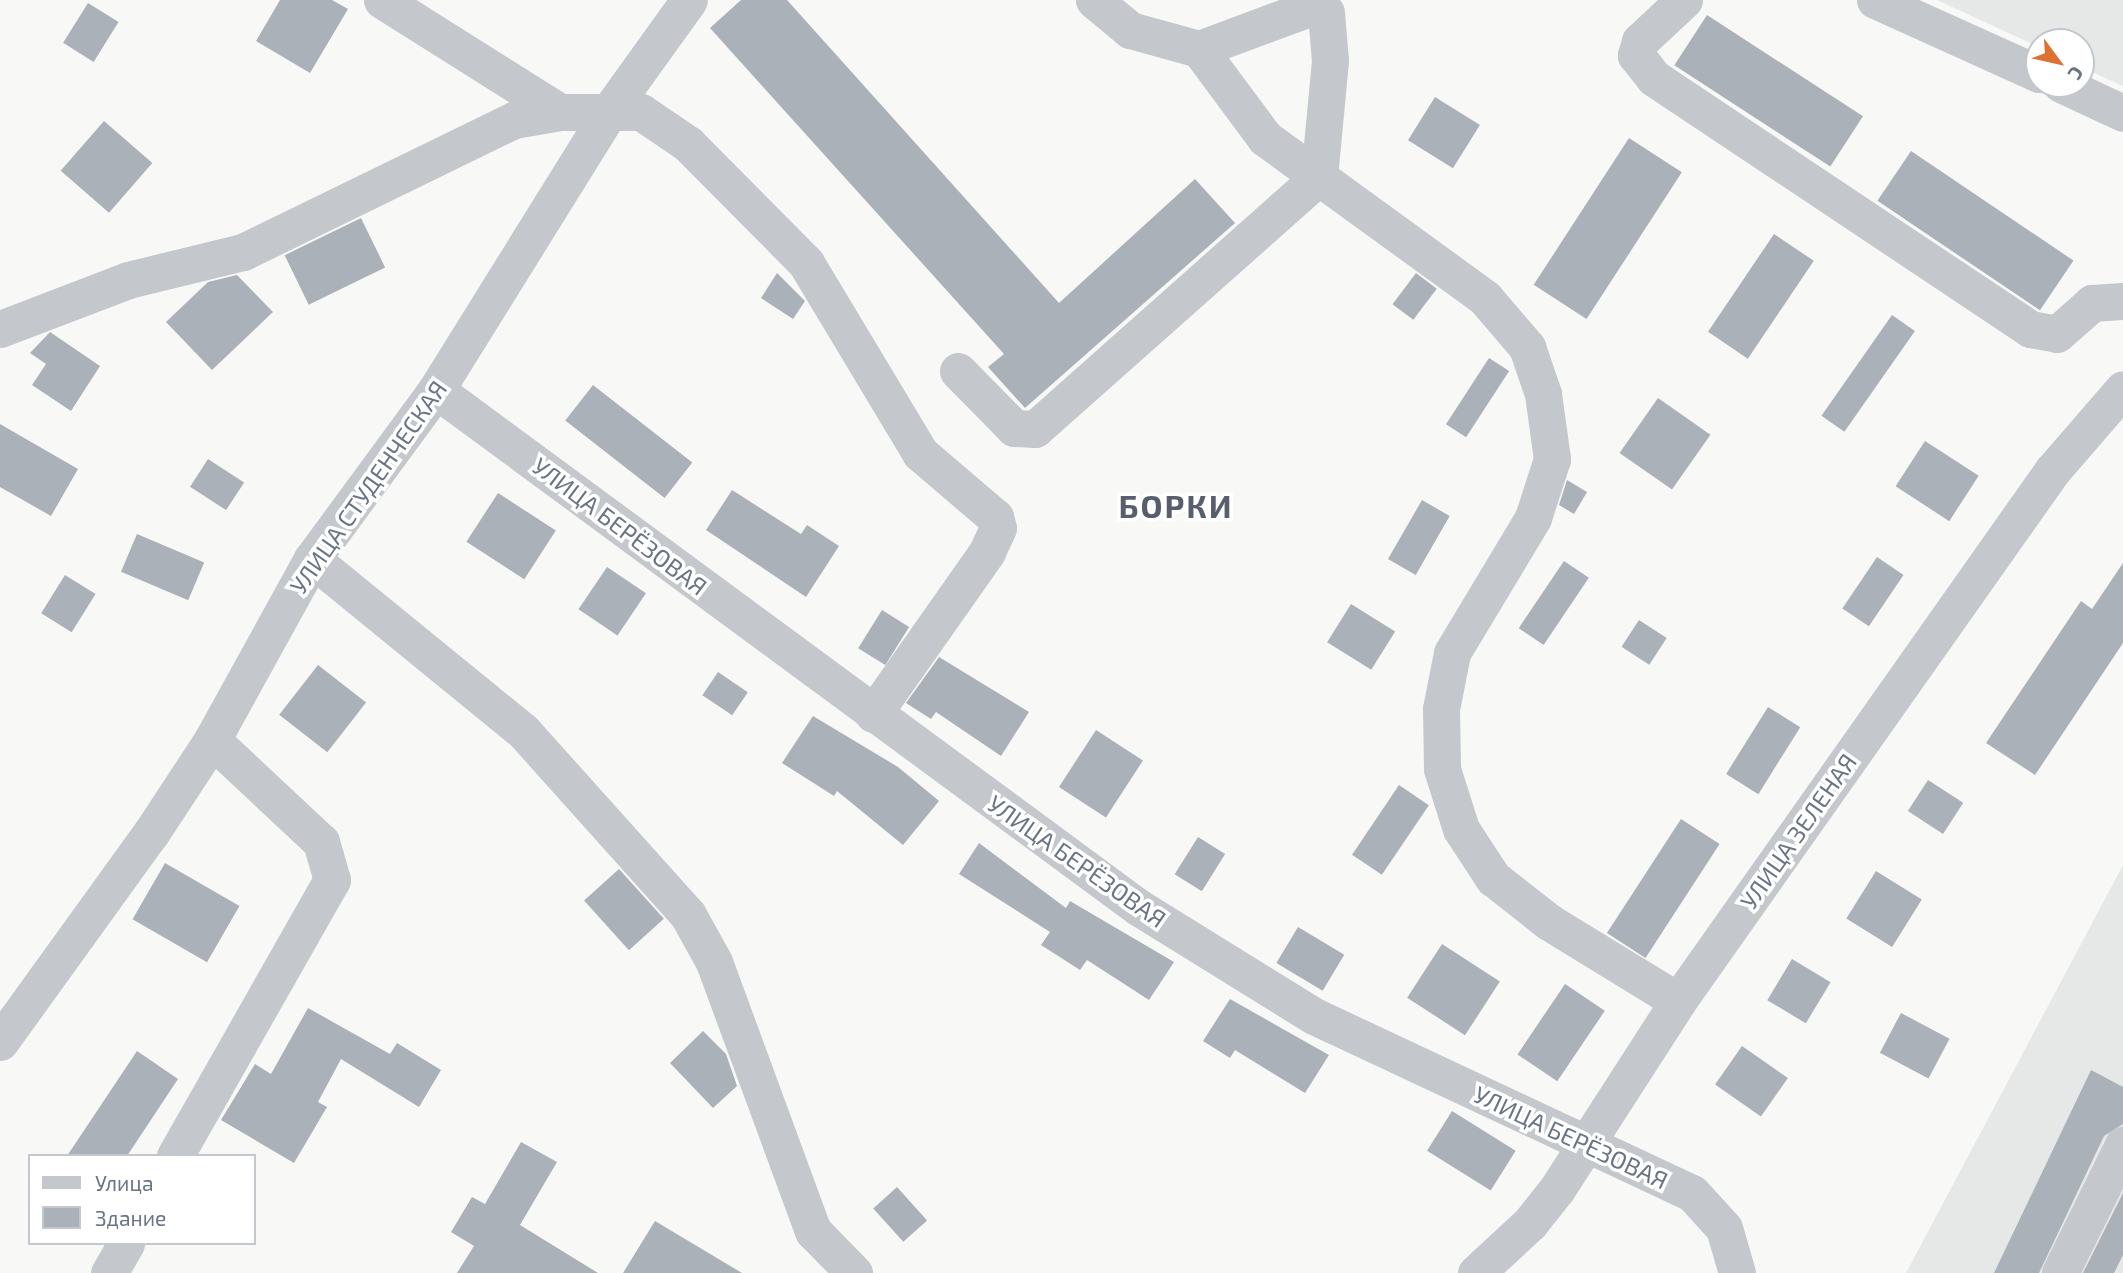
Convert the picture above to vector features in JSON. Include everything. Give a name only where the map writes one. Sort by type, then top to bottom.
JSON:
[{"type":"street","points":[[382,0],[560,112]]},
{"type":"street","name":"УЛИЦА СТУДЕНЧЕСКАЯ","points":[[0,1042],[212,740],[312,559],[436,390],[610,110],[689,0]]},
{"type":"street","points":[[958,371],[1014,428],[1035,429],[1319,177],[1331,61],[1322,5],[1199,49],[1130,30],[1094,0]]},
{"type":"street","points":[[1684,0],[1640,41],[1636,55],[1654,78],[2030,329],[2057,334],[2092,303],[2123,301]]},
{"type":"street","points":[[1892,3],[2025,67]]},
{"type":"street","points":[[1199,49],[1265,138],[1485,298],[1527,347],[1543,394],[1552,458],[1537,506],[1452,653],[1441,709],[1442,769],[1461,829],[1493,878],[1549,922],[1678,1001]]},
{"type":"street","points":[[2091,98],[2123,113]]},
{"type":"street","points":[[0,329],[128,280],[243,252],[370,194],[477,133],[560,112],[641,112],[666,125],[806,262],[920,453],[995,517],[998,528],[986,552],[873,714]]},
{"type":"street","name":"УЛИЦА ЗЕЛЕНАЯ","points":[[1476,1273],[1531,1223],[1586,1144],[1678,1001],[2052,471],[2123,389]]},
{"type":"street","name":"УЛИЦА БЕРЁЗОВАЯ","points":[[436,390],[1138,907],[1314,1016],[1586,1144],[1710,1207],[1724,1228],[1737,1273]]},
{"type":"street","points":[[312,559],[523,731],[688,915],[714,962],[813,1231],[854,1273]]},
{"type":"street","points":[[177,1154],[332,880],[321,842],[212,740]]},
{"type":"street","points":[[2060,1273],[2123,1145]]},
{"type":"street","points":[[109,1273],[125,1245]]},
{"type":"shaded area","points":[[1937,0],[2123,0],[2123,86],[2095,73],[2095,28],[2025,28],[2025,41]]},
{"type":"shaded area","points":[[2123,865],[2123,1273],[1906,1273]]},
{"type":"building","points":[[280,0],[332,0],[348,9],[310,73],[256,41]]},
{"type":"building","points":[[741,0],[787,0],[1059,303],[1195,179],[1235,223],[1025,408],[988,367],[1004,354],[710,28]]},
{"type":"building","points":[[88,3],[119,22],[94,62],[63,43]]},
{"type":"building","points":[[1707,15],[1863,116],[1830,167],[1674,65]]},
{"type":"building","points":[[1435,97],[1480,125],[1453,168],[1408,140]]},
{"type":"building","points":[[104,121],[152,163],[109,213],[61,171]]},
{"type":"building","points":[[1629,138],[1682,172],[1587,319],[1534,285]]},
{"type":"building","points":[[1911,151],[2073,261],[2040,310],[1877,201]]},
{"type":"building","points":[[361,218],[385,267],[309,305],[285,255]]},
{"type":"building","points":[[1774,234],[1814,261],[1748,359],[1708,332]]},
{"type":"building","points":[[777,273],[805,301],[793,319],[761,298]]},
{"type":"building","points":[[1416,273],[1437,289],[1413,320],[1393,304]]},
{"type":"building","points":[[237,275],[273,312],[212,370],[166,322],[208,282]]},
{"type":"building","points":[[1892,315],[1915,331],[1844,432],[1821,416]]},
{"type":"building","points":[[50,332],[100,366],[71,411],[32,385],[46,364],[30,353]]},
{"type":"building","points":[[1489,358],[1509,371],[1466,437],[1446,424]]},
{"type":"building","points":[[593,385],[692,463],[665,498],[565,420]]},
{"type":"building","points":[[1658,398],[1710,435],[1672,490],[1620,453]]},
{"type":"building","points":[[0,424],[78,469],[51,516],[0,487]]},
{"type":"building","points":[[1925,441],[1979,476],[1949,521],[1896,486]]},
{"type":"building","points":[[208,459],[244,482],[226,510],[190,487]]},
{"type":"building","points":[[1567,480],[1587,492],[1574,514],[1559,505]]},
{"type":"building","points":[[732,490],[801,534],[807,525],[839,546],[806,597],[706,530]]},
{"type":"building","points":[[498,493],[556,531],[524,579],[466,542]]},
{"type":"building","points":[[1422,500],[1450,516],[1416,575],[1388,559]]},
{"type":"building","points":[[137,534],[204,563],[188,600],[121,572]]},
{"type":"building","points":[[1877,557],[1904,575],[1869,626],[1842,608]]},
{"type":"building","points":[[1564,561],[1589,578],[1544,645],[1519,628]]},
{"type":"building","points":[[2123,563],[2123,643],[2035,775],[1986,743],[2081,601],[2092,609]]},
{"type":"building","points":[[607,567],[646,593],[617,636],[578,609]]},
{"type":"building","points":[[65,575],[96,594],[72,632],[41,613]]},
{"type":"building","points":[[1351,604],[1395,632],[1371,670],[1327,642]]},
{"type":"building","points":[[882,610],[909,627],[885,665],[858,648]]},
{"type":"building","points":[[1639,620],[1667,638],[1649,665],[1622,647]]},
{"type":"building","points":[[939,657],[1029,712],[1001,756],[936,712],[931,719],[906,703]]},
{"type":"building","points":[[318,665],[366,703],[327,752],[279,715]]},
{"type":"building","points":[[718,672],[748,692],[732,715],[702,695]]},
{"type":"building","points":[[1768,707],[1800,727],[1758,794],[1726,774]]},
{"type":"building","points":[[813,716],[898,767],[939,801],[903,845],[837,791],[834,796],[782,763]]},
{"type":"building","points":[[1096,730],[1143,760],[1106,818],[1059,787]]},
{"type":"building","points":[[1928,780],[1963,803],[1943,834],[1908,811]]},
{"type":"building","points":[[1399,785],[1429,805],[1382,875],[1352,855]]},
{"type":"building","points":[[1681,819],[1720,844],[1646,958],[1607,933]]},
{"type":"building","points":[[1198,837],[1225,854],[1202,891],[1175,874]]},
{"type":"building","points":[[979,843],[1066,908],[1070,901],[1174,962],[1149,1000],[1087,960],[1080,970],[1041,945],[1050,932],[959,874]]},
{"type":"building","points":[[165,863],[239,906],[207,962],[132,919]]},
{"type":"building","points":[[619,869],[664,919],[629,950],[584,900]]},
{"type":"building","points":[[1876,871],[1922,900],[1892,947],[1846,918]]},
{"type":"building","points":[[1298,927],[1344,955],[1323,991],[1276,963]]},
{"type":"building","points":[[1442,944],[1500,982],[1465,1035],[1407,998]]},
{"type":"building","points":[[1792,959],[1831,982],[1806,1023],[1767,1000]]},
{"type":"building","points":[[1565,984],[1605,1011],[1557,1081],[1517,1054]]},
{"type":"building","points":[[1230,999],[1329,1055],[1305,1093],[1235,1050],[1230,1058],[1203,1041]]},
{"type":"building","points":[[308,1008],[390,1054],[397,1043],[441,1070],[419,1107],[341,1059],[318,1102],[327,1107],[294,1163],[221,1120],[255,1064],[271,1074]]},
{"type":"building","points":[[1901,1013],[1950,1039],[1928,1079],[1880,1053]]},
{"type":"building","points":[[703,1031],[726,1054],[737,1086],[713,1108],[670,1063]]},
{"type":"building","points":[[1742,1046],[1788,1078],[1761,1117],[1715,1085]]},
{"type":"building","points":[[137,1051],[178,1079],[128,1154],[68,1154]]},
{"type":"building","points":[[2091,1070],[2123,1087],[2123,1124],[2104,1136],[2039,1273],[1994,1273]]},
{"type":"building","points":[[1452,1111],[1516,1151],[1491,1191],[1427,1151]]},
{"type":"building","points":[[521,1142],[557,1162],[520,1225],[598,1273],[457,1273],[474,1246],[451,1232],[472,1197],[485,1204]]},
{"type":"building","points":[[897,1187],[927,1220],[903,1242],[873,1208]]},
{"type":"building","points":[[2123,1193],[2123,1255],[2114,1273],[2083,1273]]},
{"type":"building","points":[[655,1221],[742,1273],[623,1273]]},
{"type":"district","name":"БОРКИ","points":[[1176,505]]}]
